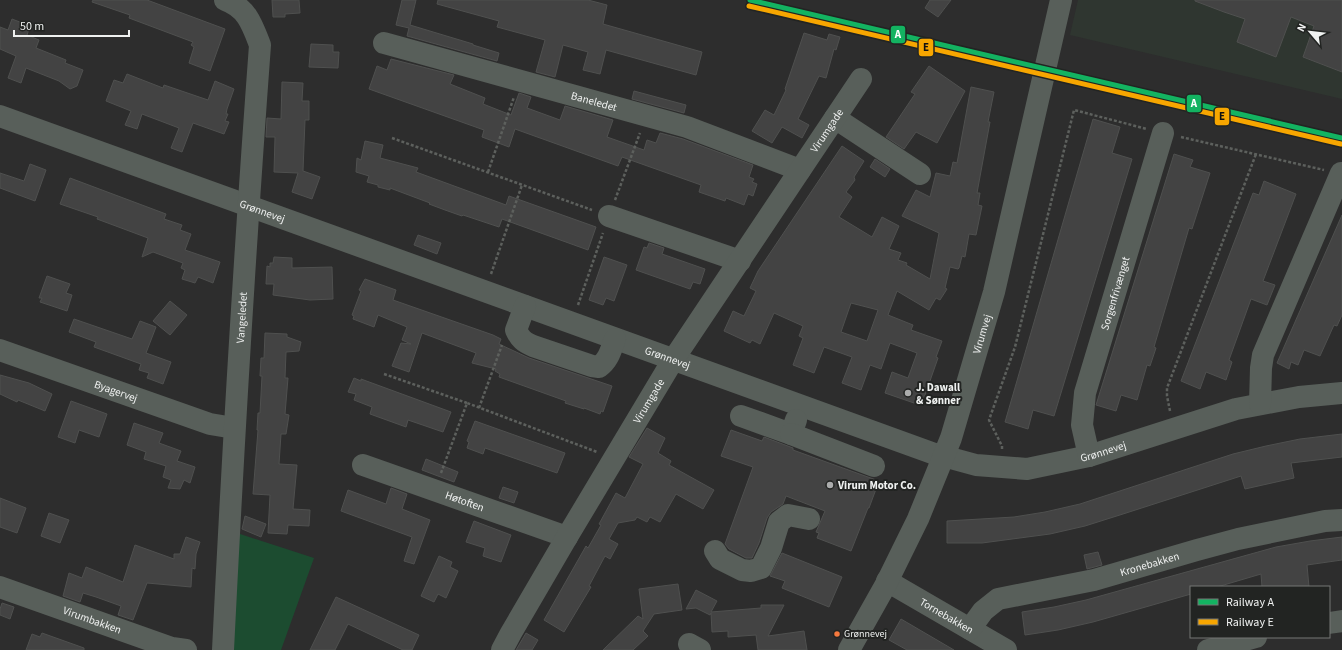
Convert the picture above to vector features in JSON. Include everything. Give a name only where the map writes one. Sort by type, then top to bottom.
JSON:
[{"type":"street","name":"Vangeledet","points":[[223,650],[234,428],[260,45],[252,22],[236,4],[225,0]]},
{"type":"street","name":"Virumvej","points":[[849,650],[887,581],[918,519],[944,457],[962,404],[994,292],[1061,0]]},
{"type":"street","name":"Baneledet","points":[[384,43],[687,127],[800,170]]},
{"type":"street","name":"Virumgade","points":[[502,650],[567,537],[674,360],[861,80]]},
{"type":"street","name":"Grønnevej","points":[[0,116],[944,457],[976,465],[1027,469],[1089,456],[1236,409],[1299,397],[1342,393]]},
{"type":"street","points":[[835,118],[920,174]]},
{"type":"street","name":"Sorgenfrivænget","points":[[1089,456],[1082,425],[1085,394],[1163,133]]},
{"type":"street","points":[[1260,404],[1261,368],[1264,355],[1341,173]]},
{"type":"street","points":[[609,216],[740,260]]},
{"type":"street","points":[[525,306],[516,330],[524,342],[533,346],[599,367],[604,364],[607,359],[615,339]]},
{"type":"street","name":"Byagervej","points":[[0,350],[210,424],[234,428]]},
{"type":"street","points":[[791,434],[800,405]]},
{"type":"street","points":[[740,416],[874,466]]},
{"type":"street","name":"Høtoften","points":[[363,465],[567,537]]},
{"type":"street","points":[[715,551],[720,559],[742,570],[751,571],[761,568],[771,548],[779,522],[788,515],[809,519]]},
{"type":"street","name":"Kronebakken","points":[[970,629],[983,611],[998,599],[1094,580],[1238,539],[1325,521],[1342,520]]},
{"type":"street","name":"Tornebakken","points":[[887,581],[1006,650]]},
{"type":"street","name":"Virumbakken","points":[[0,587],[172,648],[186,650]]},
{"type":"street","points":[[1330,622],[1342,621]]},
{"type":"street","points":[[1208,650],[1252,638]]},
{"type":"path","points":[[488,172],[520,81]]},
{"type":"path","points":[[1001,467],[1002,446],[989,420],[1015,346],[1074,110],[1163,133],[1341,173]]},
{"type":"path","points":[[392,138],[609,216]]},
{"type":"path","points":[[1174,429],[1167,396],[1167,388],[1256,154]]},
{"type":"path","points":[[484,292],[522,185]]},
{"type":"path","points":[[479,408],[504,341]]},
{"type":"path","points":[[384,374],[614,458]]},
{"type":"path","points":[[435,491],[467,404]]},
{"type":"shaded area","points":[[1078,0],[1342,0],[1342,99],[1070,35]]},
{"type":"green space","points":[[237,533],[314,558],[281,650],[230,650]]},
{"type":"building","points":[[93,0],[147,0],[225,29],[210,71],[189,63],[194,47],[191,45],[193,42],[129,18],[130,15],[92,2]]},
{"type":"building","points":[[272,0],[299,0],[300,13],[285,14],[285,17],[273,17]]},
{"type":"building","points":[[402,0],[416,0],[410,25],[499,53],[497,61],[407,36],[409,28],[396,25]]},
{"type":"building","points":[[438,0],[588,0],[607,5],[603,24],[702,52],[696,75],[606,50],[600,74],[583,70],[588,52],[563,45],[555,77],[536,72],[545,40],[497,27],[499,21],[437,4]]},
{"type":"building","points":[[930,0],[951,0],[938,17],[925,8]]},
{"type":"building","points":[[1195,0],[1342,0],[1342,72],[1303,57],[1314,26],[1291,17],[1276,57],[1237,42],[1245,19]]},
{"type":"building","points":[[12,19],[30,26],[27,35],[39,40],[36,48],[66,60],[65,63],[83,70],[77,86],[70,89],[59,81],[26,68],[21,83],[8,78],[16,56],[0,49],[0,27],[8,30]]},
{"type":"building","points":[[804,33],[827,40],[829,34],[840,37],[836,50],[834,49],[826,78],[819,76],[798,119],[809,125],[802,138],[782,127],[772,143],[752,131],[765,110],[774,115],[786,90],[785,89]]},
{"type":"building","points":[[311,44],[333,45],[333,52],[339,52],[338,68],[309,67]]},
{"type":"building","points":[[391,59],[454,75],[450,84],[485,98],[483,104],[511,115],[519,93],[531,97],[527,108],[560,120],[565,106],[613,120],[607,137],[644,150],[647,140],[656,143],[660,133],[683,139],[753,165],[749,177],[754,179],[752,182],[757,184],[753,196],[748,194],[744,205],[726,198],[725,201],[699,192],[701,185],[622,157],[618,166],[515,129],[509,147],[482,137],[484,130],[369,89],[377,66],[387,70]]},
{"type":"building","points":[[929,66],[965,91],[937,143],[916,132],[904,149],[886,137],[915,94],[911,92]]},
{"type":"building","points":[[127,74],[163,88],[164,85],[208,100],[215,81],[234,89],[227,109],[226,114],[228,114],[225,121],[229,122],[224,134],[193,123],[182,152],[171,148],[179,128],[142,114],[137,129],[125,125],[131,111],[106,101],[114,80],[123,83]]},
{"type":"building","points":[[282,82],[303,83],[302,101],[309,101],[309,120],[305,120],[303,171],[320,177],[312,199],[292,192],[298,173],[274,172],[275,137],[266,137],[267,118],[281,119]]},
{"type":"building","points":[[971,87],[994,92],[977,193],[980,193],[978,205],[982,206],[976,235],[969,234],[965,257],[962,256],[958,269],[950,267],[945,288],[947,289],[940,300],[936,298],[929,310],[897,291],[888,315],[913,325],[911,330],[942,341],[936,357],[938,358],[924,398],[914,403],[885,393],[892,372],[908,378],[917,353],[890,343],[881,369],[870,365],[861,390],[842,383],[852,357],[824,347],[814,373],[793,365],[803,338],[799,336],[803,326],[774,313],[760,344],[752,340],[750,343],[724,331],[733,311],[744,316],[756,291],[750,288],[758,271],[842,146],[864,161],[854,177],[855,180],[846,192],[852,197],[839,217],[872,237],[882,217],[899,226],[889,249],[901,253],[898,260],[907,263],[906,265],[930,279],[939,233],[902,216],[916,190],[930,197],[936,173],[950,176],[953,162],[957,163]],"holes":[[[851,303],[878,310],[867,341],[841,332]]]},
{"type":"building","points":[[634,91],[686,105],[684,113],[632,99]]},
{"type":"building","points":[[1093,119],[1120,127],[1112,153],[1132,159],[1054,416],[1033,410],[1028,429],[1005,422]]},
{"type":"building","points":[[365,141],[383,145],[380,158],[418,168],[416,172],[506,205],[509,196],[596,227],[588,250],[502,219],[499,227],[463,215],[462,216],[390,188],[390,190],[378,187],[378,185],[367,182],[369,176],[356,172],[357,158],[361,160]]},
{"type":"building","points":[[1174,154],[1193,160],[1190,167],[1210,173],[1192,229],[1189,228],[1154,347],[1156,348],[1150,366],[1147,365],[1137,400],[1121,395],[1116,411],[1096,405]]},
{"type":"building","points":[[875,159],[890,169],[885,177],[870,167]]},
{"type":"building","points":[[30,164],[46,170],[35,201],[0,188],[0,173],[24,181]]},
{"type":"building","points":[[70,178],[166,214],[164,219],[182,225],[180,230],[191,234],[185,250],[220,262],[213,283],[198,277],[195,283],[182,279],[185,270],[181,268],[183,263],[153,252],[142,257],[148,238],[97,219],[98,217],[60,204]]},
{"type":"building","points":[[1264,181],[1296,194],[1263,281],[1275,285],[1267,305],[1251,299],[1229,360],[1232,362],[1226,380],[1206,372],[1200,389],[1181,381],[1253,193],[1259,195]]},
{"type":"building","points":[[1342,215],[1342,315],[1337,326],[1334,325],[1320,356],[1304,350],[1298,365],[1291,362],[1289,369],[1277,363]]},
{"type":"building","points":[[418,235],[441,243],[437,254],[414,245]]},
{"type":"building","points":[[649,243],[664,248],[662,254],[705,269],[700,284],[693,282],[690,289],[636,270],[644,247],[647,248]]},
{"type":"building","points":[[274,257],[292,258],[292,268],[332,267],[333,299],[310,300],[273,295],[274,284],[266,284],[267,266],[270,267],[270,263],[273,263]]},
{"type":"building","points":[[604,257],[627,265],[614,301],[606,298],[603,305],[589,300]]},
{"type":"building","points":[[47,276],[70,284],[66,293],[72,295],[67,311],[40,302],[42,298],[39,298]]},
{"type":"building","points":[[365,279],[396,290],[393,300],[493,335],[501,339],[499,344],[529,358],[612,386],[603,412],[601,411],[600,414],[565,403],[566,401],[499,377],[500,374],[495,371],[496,369],[472,363],[476,353],[422,333],[409,372],[392,366],[401,343],[411,344],[402,340],[407,327],[378,315],[374,327],[353,319],[354,316],[352,315],[361,291],[359,290]]},
{"type":"building","points":[[170,301],[187,315],[170,335],[153,321]]},
{"type":"building","points":[[74,319],[132,339],[140,321],[156,327],[146,353],[171,362],[163,384],[147,378],[149,373],[139,370],[141,364],[94,347],[96,342],[69,332]]},
{"type":"building","points":[[265,333],[287,334],[287,337],[301,342],[299,351],[286,352],[285,378],[288,378],[285,414],[289,415],[286,434],[281,434],[279,464],[297,465],[293,509],[310,510],[309,526],[288,525],[287,534],[268,533],[270,495],[253,494],[258,413],[260,413],[262,376],[260,376],[261,358],[264,358]]},
{"type":"building","points":[[0,375],[29,383],[52,394],[45,411],[18,400],[17,402],[0,394]]},
{"type":"building","points":[[354,378],[361,381],[361,379],[451,412],[443,432],[408,420],[406,427],[370,414],[372,407],[354,400],[356,394],[348,392]]},
{"type":"building","points":[[71,401],[107,414],[99,437],[79,430],[75,443],[58,437]]},
{"type":"building","points":[[475,421],[565,453],[557,473],[485,448],[483,454],[467,448],[469,442],[467,441]]},
{"type":"building","points":[[134,423],[163,433],[159,443],[181,451],[177,461],[195,467],[190,483],[184,480],[180,489],[168,488],[171,480],[163,477],[166,466],[144,459],[146,452],[127,445]]},
{"type":"building","points":[[647,428],[665,438],[658,453],[671,461],[669,465],[714,490],[703,509],[676,494],[660,522],[650,517],[647,522],[637,517],[635,520],[618,523],[609,539],[618,544],[610,559],[605,556],[589,586],[591,587],[564,632],[544,620],[586,546],[588,548],[616,493],[625,498],[643,464],[629,457]]},
{"type":"building","points":[[731,430],[762,441],[764,437],[793,448],[793,450],[879,481],[851,551],[817,538],[819,533],[816,532],[825,511],[786,496],[783,504],[771,512],[767,518],[759,543],[752,558],[746,558],[729,549],[725,544],[753,467],[721,456]]},
{"type":"building","points":[[1342,434],[1342,457],[1291,463],[1294,478],[1245,489],[1241,476],[1085,526],[1050,534],[982,543],[947,543],[947,521],[1014,517],[1045,512],[1080,504],[1233,454],[1300,439]]},
{"type":"building","points":[[426,459],[458,472],[454,482],[422,470]]},
{"type":"building","points":[[503,487],[518,492],[514,503],[499,498]]},
{"type":"building","points":[[391,488],[407,494],[402,509],[430,520],[414,564],[404,561],[412,537],[341,511],[348,490],[386,504]]},
{"type":"building","points":[[0,498],[26,508],[17,533],[0,527]]},
{"type":"building","points":[[49,513],[69,520],[60,543],[41,536]]},
{"type":"building","points":[[245,516],[266,524],[261,537],[242,529]]},
{"type":"building","points":[[474,521],[511,535],[501,562],[483,556],[485,548],[466,542]]},
{"type":"building","points":[[186,537],[200,542],[196,554],[195,569],[192,568],[191,587],[147,583],[133,620],[118,615],[121,606],[96,597],[83,593],[80,602],[63,596],[69,573],[82,578],[86,567],[123,582],[135,545],[174,559],[174,554],[180,554]]},
{"type":"building","points":[[1342,537],[1342,560],[1307,565],[1309,586],[1262,586],[1261,574],[1220,586],[1190,586],[1190,594],[1093,622],[1058,630],[1025,635],[1022,612],[1086,600],[1276,547]]},
{"type":"building","points":[[1098,552],[1102,565],[1087,569],[1084,555]]},
{"type":"building","points":[[782,553],[842,577],[829,607],[782,588],[785,581],[770,576]]},
{"type":"building","points":[[439,556],[452,562],[450,567],[458,571],[446,598],[438,594],[434,602],[421,596]]},
{"type":"building","points":[[678,584],[682,610],[654,614],[643,631],[648,636],[633,650],[603,650],[638,616],[643,619],[639,589]]},
{"type":"building","points":[[696,590],[717,601],[711,612],[761,608],[761,605],[784,605],[768,636],[804,631],[807,650],[758,650],[756,635],[728,637],[728,631],[712,632],[711,613],[710,615],[696,608],[686,609]]},
{"type":"building","points":[[336,597],[419,635],[412,650],[403,650],[348,624],[335,650],[310,650]]},
{"type":"building","points":[[2,603],[14,607],[10,619],[0,615]]},
{"type":"building","points":[[901,619],[954,650],[907,650],[889,640]]},
{"type":"building","points":[[42,633],[84,648],[84,650],[26,650],[32,634],[40,637]]},
{"type":"building","points":[[526,633],[538,640],[532,650],[516,650]]},
{"type":"rail line","name":"A","points":[[750,0],[1342,138]]},
{"type":"rail line","name":"E","points":[[749,6],[1341,144]]},
{"type":"place","name":"J. Dawall & Sønner","points":[[908,393]]},
{"type":"place","name":"Virum Motor Co.","points":[[830,485]]},
{"type":"place","name":"Grønnevej","points":[[837,634]]}]
